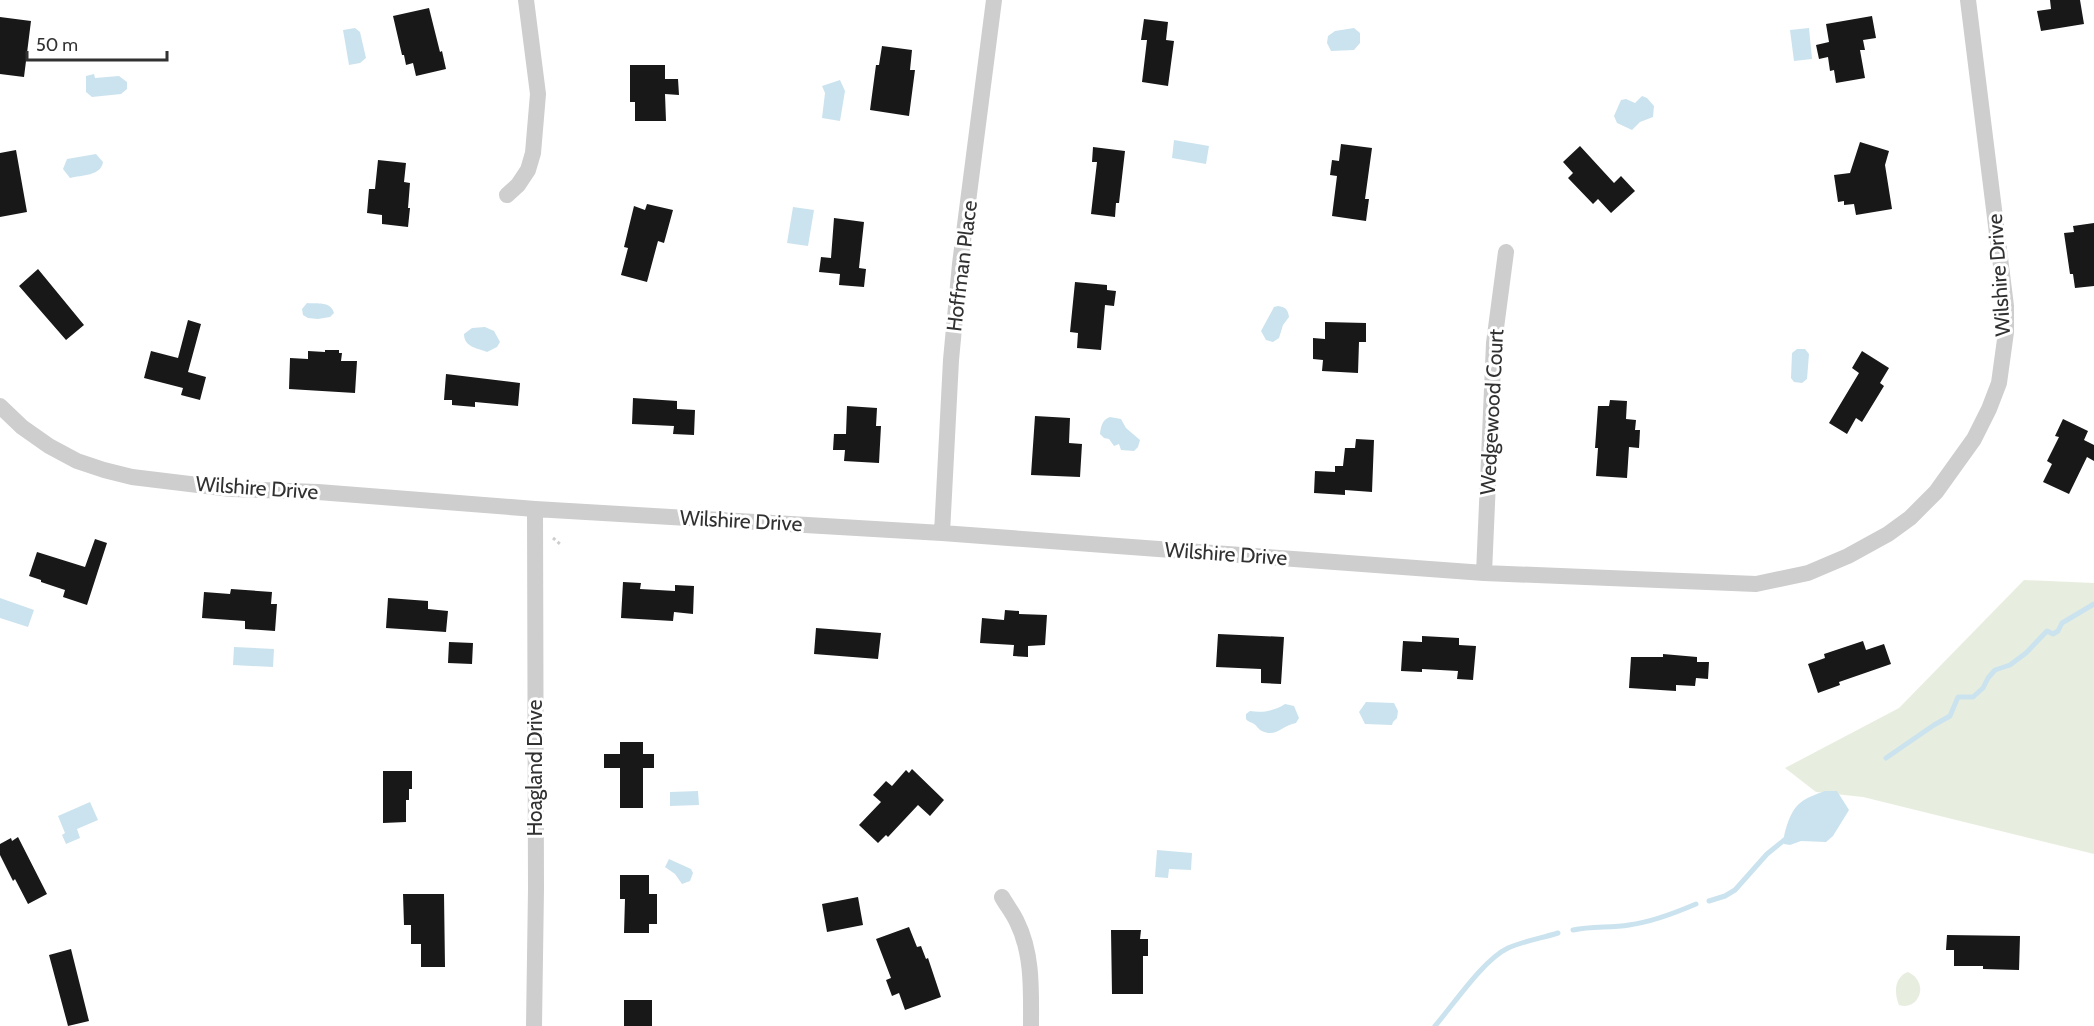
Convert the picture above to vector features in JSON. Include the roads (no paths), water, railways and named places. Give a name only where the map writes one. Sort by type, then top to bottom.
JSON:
[{"type":"street","points":[[507,195],[518,185],[528,170],[533,153],[538,94],[526,0]]},
{"type":"street","name":"Hoffman Place","points":[[942,533],[951,360],[960,264],[994,0]]},
{"type":"street","name":"Wilshire Drive","points":[[0,406],[22,427],[77,461],[132,477],[231,489],[318,492],[535,509],[942,533],[1484,573],[1756,584],[1808,573],[1848,556],[1888,534],[1902,523],[1936,492],[1974,439],[1999,383],[2006,332],[2000,261],[1968,0]]},
{"type":"street","name":"Wedgewood Court","points":[[1484,573],[1494,343],[1506,252]]},
{"type":"street","name":"Hoagland Drive","points":[[534,1026],[535,509]]},
{"type":"street","points":[[1002,897],[1017,922],[1026,951],[1031,990],[1031,1026]]},
{"type":"water","points":[[355,28],[360,32],[366,58],[360,63],[349,65],[343,30]]},
{"type":"water","points":[[1354,28],[1360,33],[1360,43],[1354,50],[1331,51],[1327,43],[1328,36],[1335,31]]},
{"type":"water","points":[[1809,28],[1812,59],[1794,61],[1790,30]]},
{"type":"water","points":[[94,74],[95,78],[119,76],[127,82],[127,89],[121,94],[92,97],[86,92],[86,76]]},
{"type":"water","points":[[840,80],[845,91],[840,121],[822,118],[825,93],[822,86]]},
{"type":"water","points":[[1642,96],[1654,106],[1653,117],[1640,122],[1632,130],[1617,123],[1614,116],[1621,100],[1626,99],[1635,103]]},
{"type":"water","points":[[1174,140],[1209,146],[1206,164],[1172,158]]},
{"type":"water","points":[[96,154],[103,162],[102,167],[95,172],[70,178],[63,169],[67,159]]},
{"type":"water","points":[[793,207],[814,210],[808,246],[787,243]]},
{"type":"water","points":[[307,303],[327,305],[334,313],[330,317],[308,318],[303,315],[302,309]]},
{"type":"water","points":[[1274,307],[1286,309],[1289,317],[1283,325],[1279,338],[1273,342],[1266,340],[1261,331]]},
{"type":"water","points":[[485,327],[494,331],[500,342],[497,347],[487,352],[466,342],[464,334],[472,328]]},
{"type":"water","points":[[1797,349],[1805,349],[1809,354],[1807,379],[1802,383],[1794,382],[1791,378],[1792,353]]},
{"type":"water","points":[[1110,417],[1121,419],[1126,428],[1140,440],[1134,451],[1121,450],[1119,444],[1114,446],[1109,439],[1100,434],[1102,424]]},
{"type":"water","points":[[0,598],[34,610],[28,627],[0,618]]},
{"type":"water","points":[[234,647],[274,649],[273,667],[233,665]]},
{"type":"water","points":[[1366,702],[1394,703],[1398,711],[1397,718],[1392,725],[1365,724],[1359,712]]},
{"type":"water","points":[[1285,704],[1294,706],[1299,718],[1296,723],[1275,732],[1262,731],[1246,719],[1246,714],[1250,711],[1268,711]]},
{"type":"water","points":[[698,791],[699,805],[670,806],[670,792]]},
{"type":"water","points":[[1825,791],[1837,791],[1849,810],[1833,836],[1826,842],[1801,841],[1790,845],[1784,844],[1787,825],[1793,811],[1805,799]]},
{"type":"water","points":[[90,802],[98,820],[77,829],[80,838],[66,844],[62,835],[65,833],[58,816]]},
{"type":"water","points":[[1157,850],[1192,853],[1191,870],[1169,869],[1168,878],[1155,877]]},
{"type":"water","points":[[669,859],[691,869],[693,873],[690,881],[682,884],[675,874],[665,867]]},
{"type":"waterway","points":[[1886,758],[1950,716],[1958,697],[1973,697],[1983,688],[1995,670],[2010,665],[2026,653],[2047,631],[2053,634],[2058,631],[2062,623],[2094,604]]},
{"type":"waterway","points":[[1709,901],[1735,890],[1767,854],[1788,837]]},
{"type":"waterway","points":[[1573,930],[1638,924],[1696,904]]},
{"type":"waterway","points":[[1435,1026],[1469,983],[1498,954],[1527,941],[1558,933]]}]
